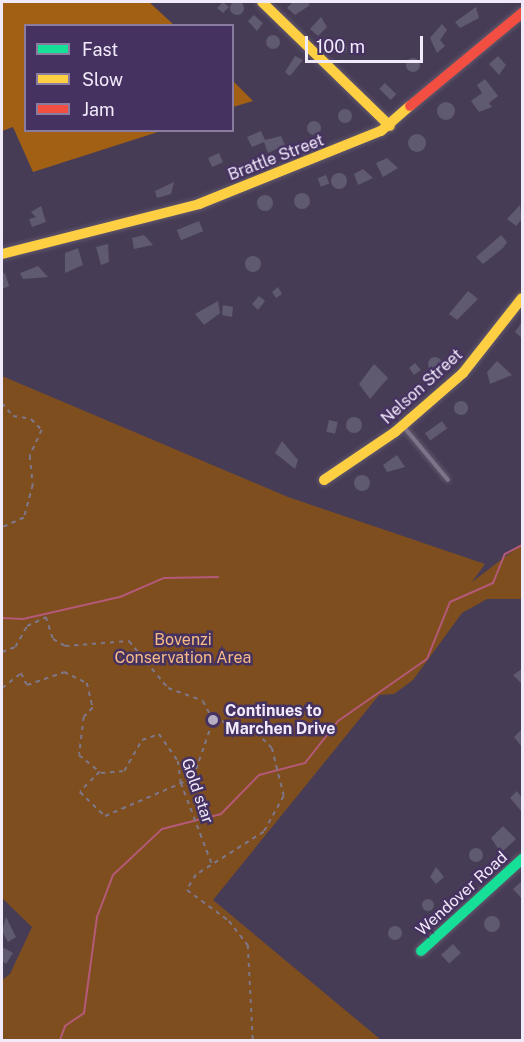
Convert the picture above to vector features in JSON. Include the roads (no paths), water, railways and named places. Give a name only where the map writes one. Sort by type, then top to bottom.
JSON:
[{"type":"street","points":[[262,2],[390,126]]},
{"type":"street","name":"Brattle Street","points":[[2,254],[199,204],[390,126],[522,13]]},
{"type":"street","name":"Nelson Street","points":[[324,480],[403,426],[463,373],[522,298]]},
{"type":"street","name":"Wendover Road","points":[[421,951],[522,859]]},
{"type":"lane","points":[[403,426],[448,480]]},
{"type":"waterway","points":[[60,1040],[65,1026],[84,1013],[97,917],[113,875],[162,829],[221,814],[259,775],[305,763],[338,721],[427,659],[450,602],[493,583],[505,554],[522,545]]},
{"type":"waterway","points":[[2,618],[23,619],[120,597],[164,578],[218,577]]},
{"type":"place","name":"Continues to Marchen Drive","points":[[213,720]]},
{"type":"park label","name":"Bovenzi Conservation Area","points":[[183,649]]}]
